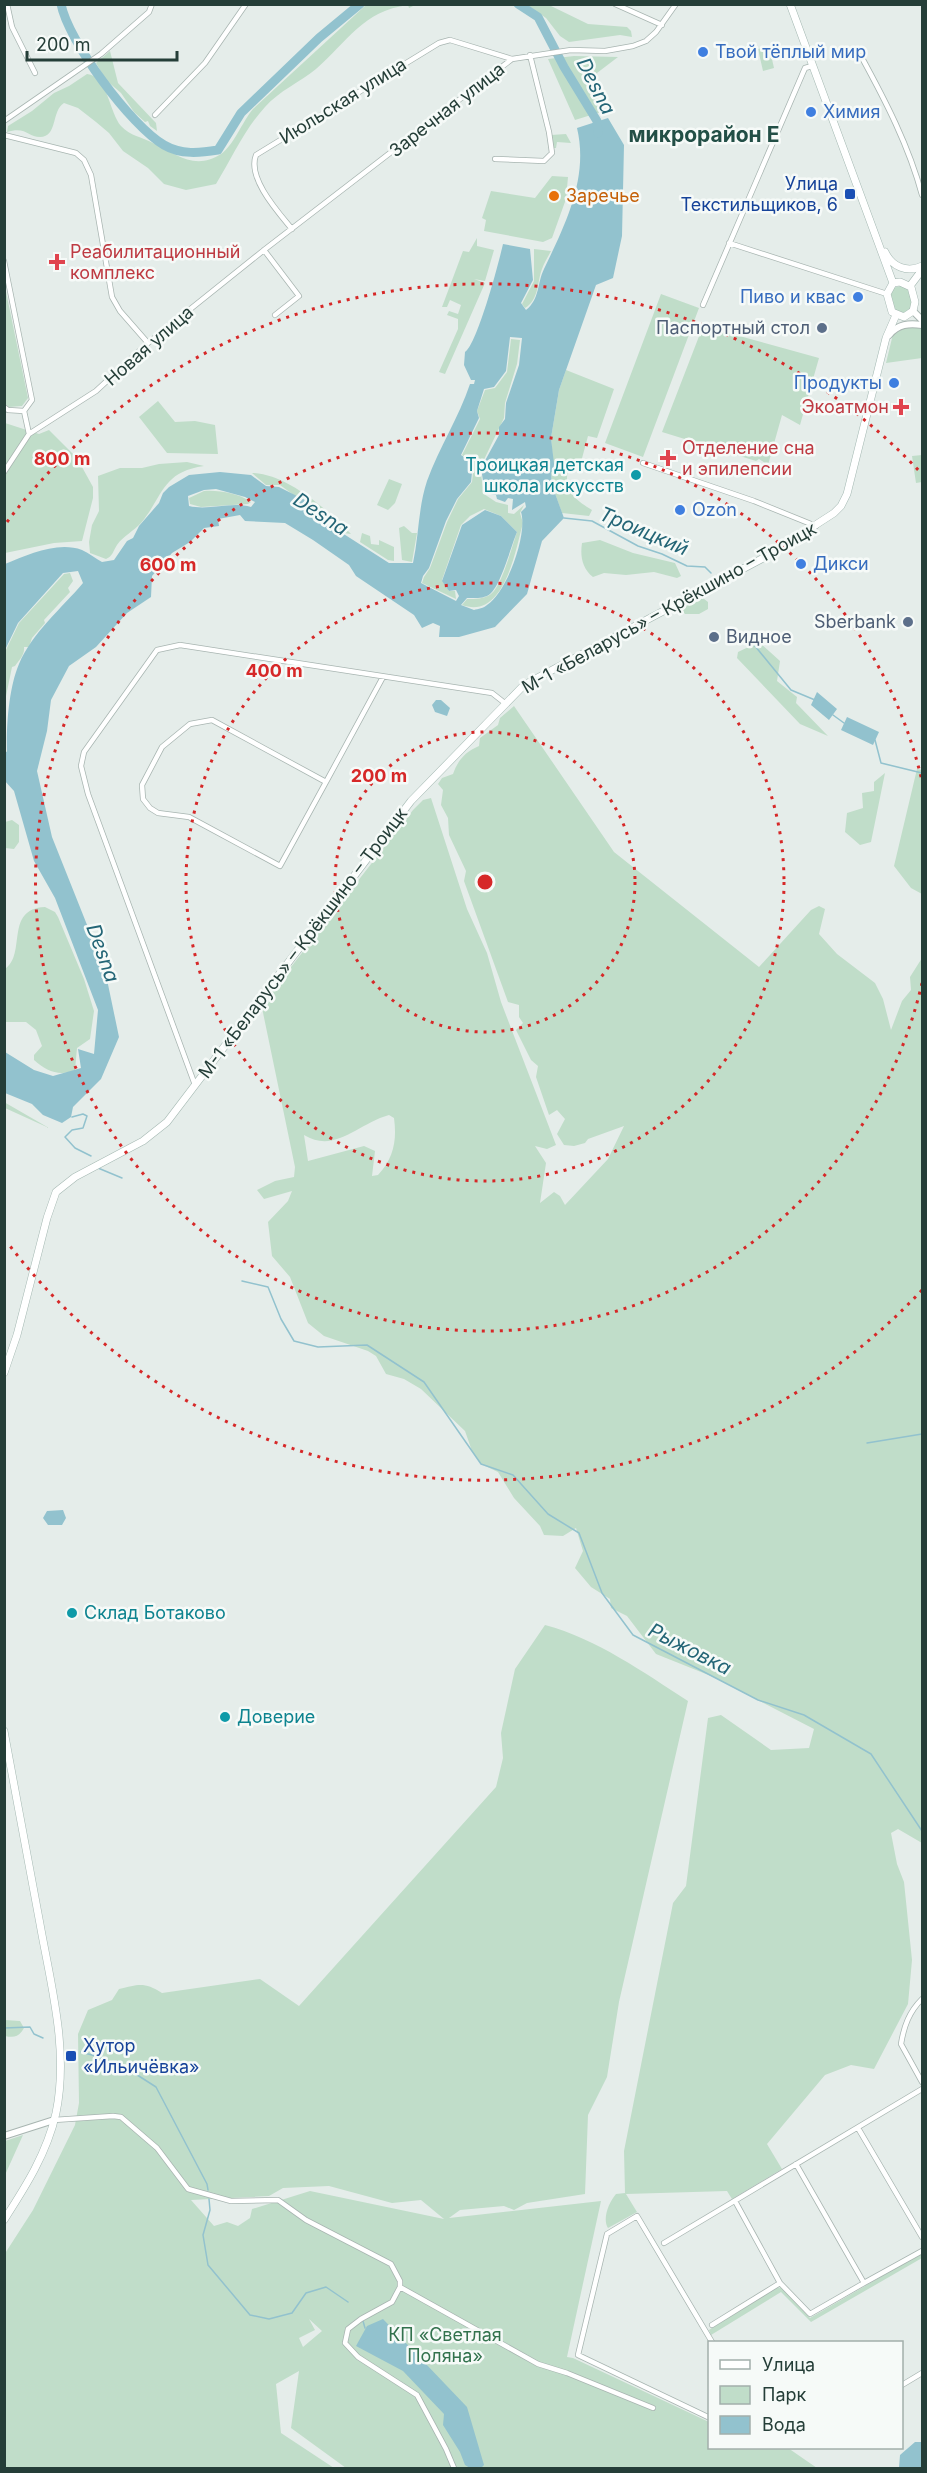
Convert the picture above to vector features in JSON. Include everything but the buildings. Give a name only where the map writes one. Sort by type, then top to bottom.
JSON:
[{"type":"main road","points":[[790,4],[893,283],[887,294],[890,309],[896,315],[907,316],[913,311],[915,302],[910,286],[902,282],[893,283]]},
{"type":"main road","points":[[876,237],[894,265],[912,269],[922,268]]},
{"type":"main road","points":[[910,286],[922,268]]},
{"type":"main road","name":"М-1 «Беларусь» – Крёкшино – Троицк","points":[[4,1373],[17,1335],[47,1218],[56,1192],[75,1177],[143,1141],[167,1122],[411,801],[524,685],[769,555],[817,526],[841,506],[847,494],[886,338],[896,315]]},
{"type":"main road","points":[[4,1731],[58,2027],[60,2080],[54,2120],[43,2152],[4,2220]]},
{"type":"street","points":[[7,4],[12,27],[35,72]]},
{"type":"street","points":[[4,122],[101,54],[149,12],[152,4]]},
{"type":"street","points":[[155,115],[205,63],[246,4]]},
{"type":"street","points":[[615,4],[662,25]]},
{"type":"street","name":"Заречная улица","points":[[264,250],[512,59],[571,50],[605,51],[633,46],[646,41],[662,25],[676,4]]},
{"type":"street","name":"Июльская улица","points":[[292,229],[266,196],[254,165],[256,154],[439,43],[450,40],[512,59]]},
{"type":"street","points":[[495,159],[544,161],[552,153],[530,55]]},
{"type":"street","points":[[861,56],[887,105],[915,168],[922,195]]},
{"type":"street","points":[[703,305],[805,68],[812,66]]},
{"type":"street","points":[[4,135],[76,153],[84,160],[91,175],[112,297],[120,311],[148,343]]},
{"type":"street","points":[[729,243],[887,294]]},
{"type":"street","points":[[264,250],[299,296],[275,315]]},
{"type":"street","name":"Новая улица","points":[[29,435],[96,391],[148,343],[264,250]]},
{"type":"street","points":[[4,261],[32,400],[24,411],[29,435],[5,470]]},
{"type":"street","points":[[913,311],[922,320]]},
{"type":"street","points":[[886,338],[905,324],[922,325]]},
{"type":"street","points":[[4,407],[8,410],[24,411]]},
{"type":"street","points":[[643,463],[754,501],[817,526]]},
{"type":"street","points":[[195,1085],[88,794],[81,766],[84,752],[157,650],[180,645],[492,693],[506,704]]},
{"type":"street","points":[[326,782],[212,720],[190,724],[162,747],[142,785],[143,799],[150,808],[158,813],[189,817],[280,866],[326,782],[383,677]]},
{"type":"street","points":[[922,2000],[915,2006],[904,2025],[901,2044],[922,2082]]},
{"type":"street","points":[[664,2243],[922,2089]]},
{"type":"street","points":[[4,2136],[54,2120],[121,2117],[157,2148],[188,2189],[231,2201],[278,2200],[306,2220],[391,2264],[400,2281],[400,2288],[392,2302],[348,2329],[345,2343],[358,2356],[417,2395],[454,2469]]},
{"type":"street","points":[[858,2128],[922,2237]]},
{"type":"street","points":[[795,2164],[864,2283]]},
{"type":"street","points":[[735,2201],[780,2283],[810,2314],[922,2251]]},
{"type":"street","points":[[708,2417],[578,2355],[606,2234],[637,2216],[711,2341]]},
{"type":"street","points":[[712,2325],[780,2283]]},
{"type":"street","points":[[400,2288],[538,2364],[567,2373],[653,2408]]},
{"type":"street","points":[[903,2384],[922,2373]]},
{"type":"green space","points":[[367,4],[415,5],[409,8],[408,5],[392,8],[368,21],[316,69],[271,101],[251,125],[216,184],[186,190],[164,184],[148,168],[123,151],[109,133],[96,122],[78,108],[64,103],[57,112],[50,133],[46,136],[36,137],[18,130],[7,132],[8,126],[32,111],[54,93],[87,74],[94,76],[104,88],[117,120],[128,132],[186,159],[203,161],[212,159],[226,150],[253,109]]},
{"type":"green space","points":[[527,5],[549,5],[588,24],[627,27],[632,37],[620,35],[569,42],[560,36],[546,18]]},
{"type":"green space","points":[[769,46],[774,68],[763,71],[758,49]]},
{"type":"green space","points":[[110,51],[118,83],[156,123],[157,131],[150,126],[148,121],[145,122],[134,112],[121,93],[106,80],[96,63]]},
{"type":"green space","points":[[574,56],[618,57],[597,73],[604,111],[575,120],[548,59]]},
{"type":"green space","points":[[566,134],[571,143],[557,142],[556,148],[552,148],[551,135]]},
{"type":"green space","points":[[552,176],[568,177],[566,199],[552,238],[543,242],[484,231],[486,220],[482,218],[491,191],[535,198]]},
{"type":"green space","points":[[477,238],[477,246],[494,250],[485,281],[474,279],[485,283],[445,374],[439,372],[458,329],[458,319],[447,315],[449,311],[458,314],[461,305],[450,300],[447,307],[442,307],[463,251],[469,252]]},
{"type":"green space","points":[[534,249],[551,251],[542,269],[535,296],[530,305],[525,308],[522,304],[534,281]]},
{"type":"green space","points":[[4,282],[28,398],[22,406],[9,407],[4,403]]},
{"type":"green space","points":[[904,285],[909,290],[912,304],[909,311],[900,313],[895,310],[890,294],[893,288]]},
{"type":"green space","points":[[661,294],[699,308],[643,457],[605,443]]},
{"type":"green space","points":[[703,326],[819,358],[800,425],[782,415],[768,465],[759,459],[756,461],[662,432]]},
{"type":"green space","points":[[908,326],[922,329],[922,358],[886,363],[893,334]]},
{"type":"green space","points":[[511,339],[520,340],[517,364],[505,403],[504,418],[480,468],[484,494],[496,502],[508,505],[508,513],[514,514],[524,505],[520,513],[523,523],[511,566],[498,593],[488,603],[476,607],[462,605],[467,599],[482,598],[491,594],[503,575],[517,532],[501,516],[484,509],[470,516],[461,525],[442,580],[449,591],[455,591],[456,599],[422,583],[458,499],[472,482],[474,463],[462,455],[480,419],[477,411],[485,390],[495,388],[507,372]]},
{"type":"green space","points":[[566,370],[614,389],[597,438],[588,436],[581,462],[569,467],[567,475],[571,493],[592,510],[589,516],[562,513],[552,485],[551,472],[554,471],[551,438],[559,390]]},
{"type":"green space","points":[[158,401],[175,422],[195,421],[215,425],[218,454],[167,453],[139,417]]},
{"type":"green space","points":[[5,423],[39,434],[49,430],[77,458],[93,487],[93,498],[82,541],[54,543],[5,553]]},
{"type":"green space","points":[[922,455],[922,482],[916,483],[912,456]]},
{"type":"green space","points":[[187,462],[204,466],[190,469],[172,479],[165,486],[149,513],[119,542],[112,555],[106,559],[90,553],[92,525],[99,511],[98,476],[120,468],[142,468]]},
{"type":"green space","points":[[252,473],[265,475],[293,486],[319,504],[351,534],[344,533],[325,521],[305,499],[295,496],[280,485],[266,485]]},
{"type":"green space","points":[[389,479],[402,484],[395,503],[388,510],[377,505]]},
{"type":"green space","points":[[204,491],[228,493],[251,502],[201,507],[190,504],[189,498]]},
{"type":"green space","points":[[404,526],[412,533],[417,533],[412,562],[402,560],[399,528]]},
{"type":"green space","points":[[362,533],[370,536],[371,544],[379,545],[379,540],[394,547],[394,561],[388,560],[360,542]]},
{"type":"green space","points":[[600,540],[633,553],[675,563],[681,576],[677,578],[654,572],[626,575],[604,573],[593,577],[586,570],[583,562],[582,543]]},
{"type":"green space","points":[[70,573],[73,581],[68,588],[70,592],[44,620],[45,623],[32,638],[29,647],[24,647],[21,657],[12,667],[5,701],[5,652],[19,623],[64,574]]},
{"type":"green space","points":[[699,595],[708,602],[708,609],[699,614],[685,614],[679,607]]},
{"type":"green space","points":[[759,642],[780,661],[777,681],[797,697],[796,703],[828,736],[800,724],[737,658],[738,652]]},
{"type":"green space","points":[[514,706],[614,852],[759,967],[811,910],[819,906],[825,909],[819,934],[837,954],[875,983],[883,999],[891,1030],[902,1001],[911,990],[910,977],[922,958],[922,1843],[898,1829],[891,1833],[897,1864],[904,1882],[912,1960],[908,2004],[874,2069],[851,2065],[825,2075],[767,2144],[782,2169],[732,2199],[727,2191],[626,2194],[637,2212],[608,2228],[606,2215],[611,2201],[616,2194],[625,2193],[624,2151],[673,1903],[686,1886],[708,1718],[721,1715],[771,1750],[809,1748],[814,1729],[711,1676],[656,1654],[627,1616],[611,1608],[610,1599],[591,1587],[575,1568],[583,1551],[576,1528],[563,1536],[544,1535],[540,1526],[514,1498],[498,1472],[481,1464],[472,1451],[465,1431],[421,1389],[404,1379],[386,1374],[376,1356],[368,1351],[324,1336],[308,1323],[290,1277],[272,1256],[268,1222],[288,1201],[292,1191],[264,1199],[257,1190],[275,1181],[294,1177],[295,1167],[261,1003],[413,810],[423,800],[431,798],[467,909],[487,953],[501,1002],[556,1145],[547,1149],[535,1146],[546,1163],[540,1203],[554,1192],[560,1196],[565,1205],[608,1159],[624,1126],[574,1146],[564,1145],[557,1134],[565,1119],[557,1110],[549,1115],[536,1077],[538,1066],[531,1060],[516,1030],[523,1023],[519,1017],[519,1005],[508,1002],[464,881],[466,871],[449,835],[448,818],[441,805],[443,790],[438,784],[442,778],[453,774],[463,757],[479,746],[480,738],[498,725],[500,718]],"holes":[[[389,1115],[394,1118],[393,1148],[388,1162],[378,1175],[372,1176],[375,1151],[364,1146],[308,1161],[304,1135],[315,1140],[326,1141],[346,1135],[377,1119]]]},
{"type":"green space","points":[[917,769],[922,770],[922,894],[911,888],[894,866]]},
{"type":"green space","points":[[885,773],[871,842],[860,845],[845,832],[847,813],[863,808],[862,793],[874,791],[874,782]]},
{"type":"green space","points":[[12,820],[19,825],[19,842],[14,849],[5,848],[5,822]]},
{"type":"green space","points":[[45,907],[55,912],[58,917],[84,979],[94,1011],[90,1039],[77,1048],[75,1070],[64,1073],[48,1070],[34,1060],[34,1055],[42,1046],[36,1030],[26,1022],[5,1022],[5,969],[15,953],[20,924],[25,915],[32,910]]},
{"type":"green space","points":[[4,1102],[49,1128],[5,1108]]},
{"type":"green space","name":"КП «Светлая Поляна»","points":[[545,1625],[601,1648],[688,1701],[619,2002],[607,2077],[588,2115],[585,2194],[527,2203],[514,2210],[504,2206],[460,2210],[449,2218],[601,2201],[567,2357],[708,2422],[708,2449],[789,2449],[817,2468],[346,2468],[291,2428],[299,2371],[276,2384],[281,2433],[334,2468],[5,2468],[4,2255],[33,2210],[75,2125],[79,2103],[78,2034],[88,2010],[112,2000],[119,1989],[132,1986],[151,1987],[162,1993],[260,1979],[299,2006],[496,1787],[503,1758],[501,1733],[515,1669]],"holes":[[[329,2186],[392,2203],[421,2200],[444,2219],[310,2191],[252,2209],[250,2218],[238,2226],[227,2222],[214,2226],[191,2200],[269,2196],[283,2188]],[[309,2319],[322,2331],[303,2347],[299,2338],[315,2330]]]},
{"type":"green space","points":[[5,2020],[20,2021],[24,2028],[16,2036],[5,2036]]},
{"type":"green space","points":[[23,2135],[5,2175],[5,2141]]},
{"type":"green space","points":[[922,2253],[922,2258],[811,2322],[781,2292],[711,2335],[709,2330],[776,2287],[782,2288],[810,2318]]},
{"type":"water","points":[[608,118],[624,145],[622,236],[613,278],[596,285],[559,390],[551,438],[555,472],[551,472],[552,485],[564,518],[542,541],[527,594],[495,627],[459,637],[439,637],[440,626],[433,623],[422,628],[414,615],[356,576],[349,565],[313,540],[285,523],[245,521],[240,515],[218,519],[219,526],[204,528],[190,542],[172,553],[152,576],[151,597],[127,613],[96,647],[69,666],[51,700],[47,731],[37,771],[52,837],[105,970],[119,1037],[101,1079],[73,1107],[71,1117],[62,1123],[43,1115],[32,1104],[5,1093],[5,1052],[34,1070],[53,1076],[81,1068],[78,1049],[94,1054],[98,1010],[55,898],[34,861],[14,791],[4,780],[5,751],[7,752],[11,695],[19,664],[39,631],[83,583],[78,571],[63,573],[18,623],[5,650],[5,564],[43,550],[63,547],[82,550],[102,562],[114,560],[127,541],[133,538],[139,526],[159,503],[163,493],[169,487],[189,475],[220,472],[251,475],[266,486],[279,487],[305,500],[325,522],[389,563],[413,563],[427,481],[470,384],[474,384],[475,380],[471,380],[464,365],[465,352],[470,346],[481,319],[503,244],[530,249],[533,280],[521,303],[526,310],[534,301],[542,274],[573,201],[580,165],[577,128]],"holes":[[[510,337],[522,338],[519,365],[506,403],[505,419],[499,427],[499,435],[481,468],[485,493],[496,495],[497,499],[505,502],[508,498],[513,499],[512,510],[525,502],[526,507],[521,512],[519,548],[502,588],[484,607],[474,610],[461,605],[467,598],[485,597],[494,589],[502,574],[517,532],[501,516],[485,510],[462,525],[442,581],[449,591],[456,590],[459,596],[456,601],[421,583],[429,568],[446,521],[457,499],[471,482],[473,463],[461,455],[479,418],[477,411],[484,389],[494,387],[506,371]],[[216,489],[245,497],[255,502],[251,507],[243,505],[189,506],[188,496],[204,490]]]},
{"type":"water","points":[[817,692],[837,709],[829,720],[811,705]]},
{"type":"water","points":[[436,700],[441,700],[450,708],[447,716],[435,712],[432,705]]},
{"type":"water","points":[[847,717],[879,732],[873,745],[841,730]]},
{"type":"water","points":[[63,1510],[66,1518],[62,1525],[48,1525],[43,1518],[47,1511]]},
{"type":"water","points":[[383,2319],[467,2407],[484,2465],[481,2468],[470,2468],[465,2465],[460,2452],[443,2425],[444,2414],[403,2371],[356,2346],[367,2326]]},
{"type":"water","points":[[915,2442],[922,2442],[922,2468],[899,2468],[900,2455]]},
{"type":"waterway","name":"Desna","points":[[61,4],[75,39],[119,102],[150,135],[164,145],[191,152],[218,150],[241,113],[319,38],[360,4]]},
{"type":"waterway","name":"Desna","points":[[518,4],[538,17],[564,67],[597,121],[598,133]]},
{"type":"waterway","name":"Троицкий","points":[[564,518],[592,521],[638,546],[687,566],[705,567],[711,573]]},
{"type":"waterway","name":"Троицкий","points":[[755,646],[791,690],[815,700]]},
{"type":"waterway","name":"Троицкий","points":[[833,715],[844,723]]},
{"type":"waterway","name":"Троицкий","points":[[875,740],[881,763],[922,773]]},
{"type":"waterway","name":"Рыжовка","points":[[72,1117],[83,1114],[87,1116],[83,1128],[72,1130],[65,1137],[75,1148],[91,1156]]},
{"type":"waterway","name":"Рыжовка","points":[[98,1168],[122,1178]]},
{"type":"waterway","name":"Рыжовка","points":[[242,1281],[268,1287],[281,1319],[294,1341],[318,1347],[367,1345],[424,1382],[481,1464],[513,1475],[548,1514],[579,1533],[602,1593],[633,1635],[758,1700],[804,1715],[871,1754],[922,1831]]},
{"type":"waterway","points":[[867,1443],[922,1434]]},
{"type":"waterway","points":[[4,2028],[30,2027],[34,2034],[43,2038]]},
{"type":"waterway","points":[[81,2052],[131,2071],[156,2087],[207,2184],[208,2190]]},
{"type":"waterway","points":[[209,2199],[210,2210],[203,2235],[208,2265],[250,2315],[269,2319],[292,2313],[306,2293],[326,2287],[348,2302]]},
{"type":"waterway","points":[[363,2321],[365,2328]]},
{"type":"place","name":"Твой тёплый мир","points":[[703,52]]},
{"type":"place","name":"Химия","points":[[811,112]]},
{"type":"place","name":"Улица Текстильщиков, 6","points":[[850,194]]},
{"type":"place","name":"Заречье","points":[[554,196]]},
{"type":"place","name":"Реабилитационный комплекс","points":[[57,262]]},
{"type":"place","name":"Пиво и квас","points":[[858,297]]},
{"type":"place","name":"Паспортный стол","points":[[822,328]]},
{"type":"place","name":"Продукты","points":[[894,383]]},
{"type":"place","name":"Экоатмон","points":[[901,407]]},
{"type":"place","name":"Отделение сна и эпилепсии","points":[[668,458]]},
{"type":"place","name":"Троицкая детская школа искусств","points":[[636,475]]},
{"type":"place","name":"Ozon","points":[[680,510]]},
{"type":"place","name":"Дикси","points":[[801,564]]},
{"type":"place","name":"Sberbank","points":[[908,622]]},
{"type":"place","name":"Видное","points":[[714,637]]},
{"type":"place","name":"Склад Ботаково","points":[[72,1613]]},
{"type":"place","name":"Доверие","points":[[225,1717]]},
{"type":"place","name":"Хутор «Ильичёвка»","points":[[71,2056]]},
{"type":"district","name":"микрорайон Е","points":[[704,135]]}]
